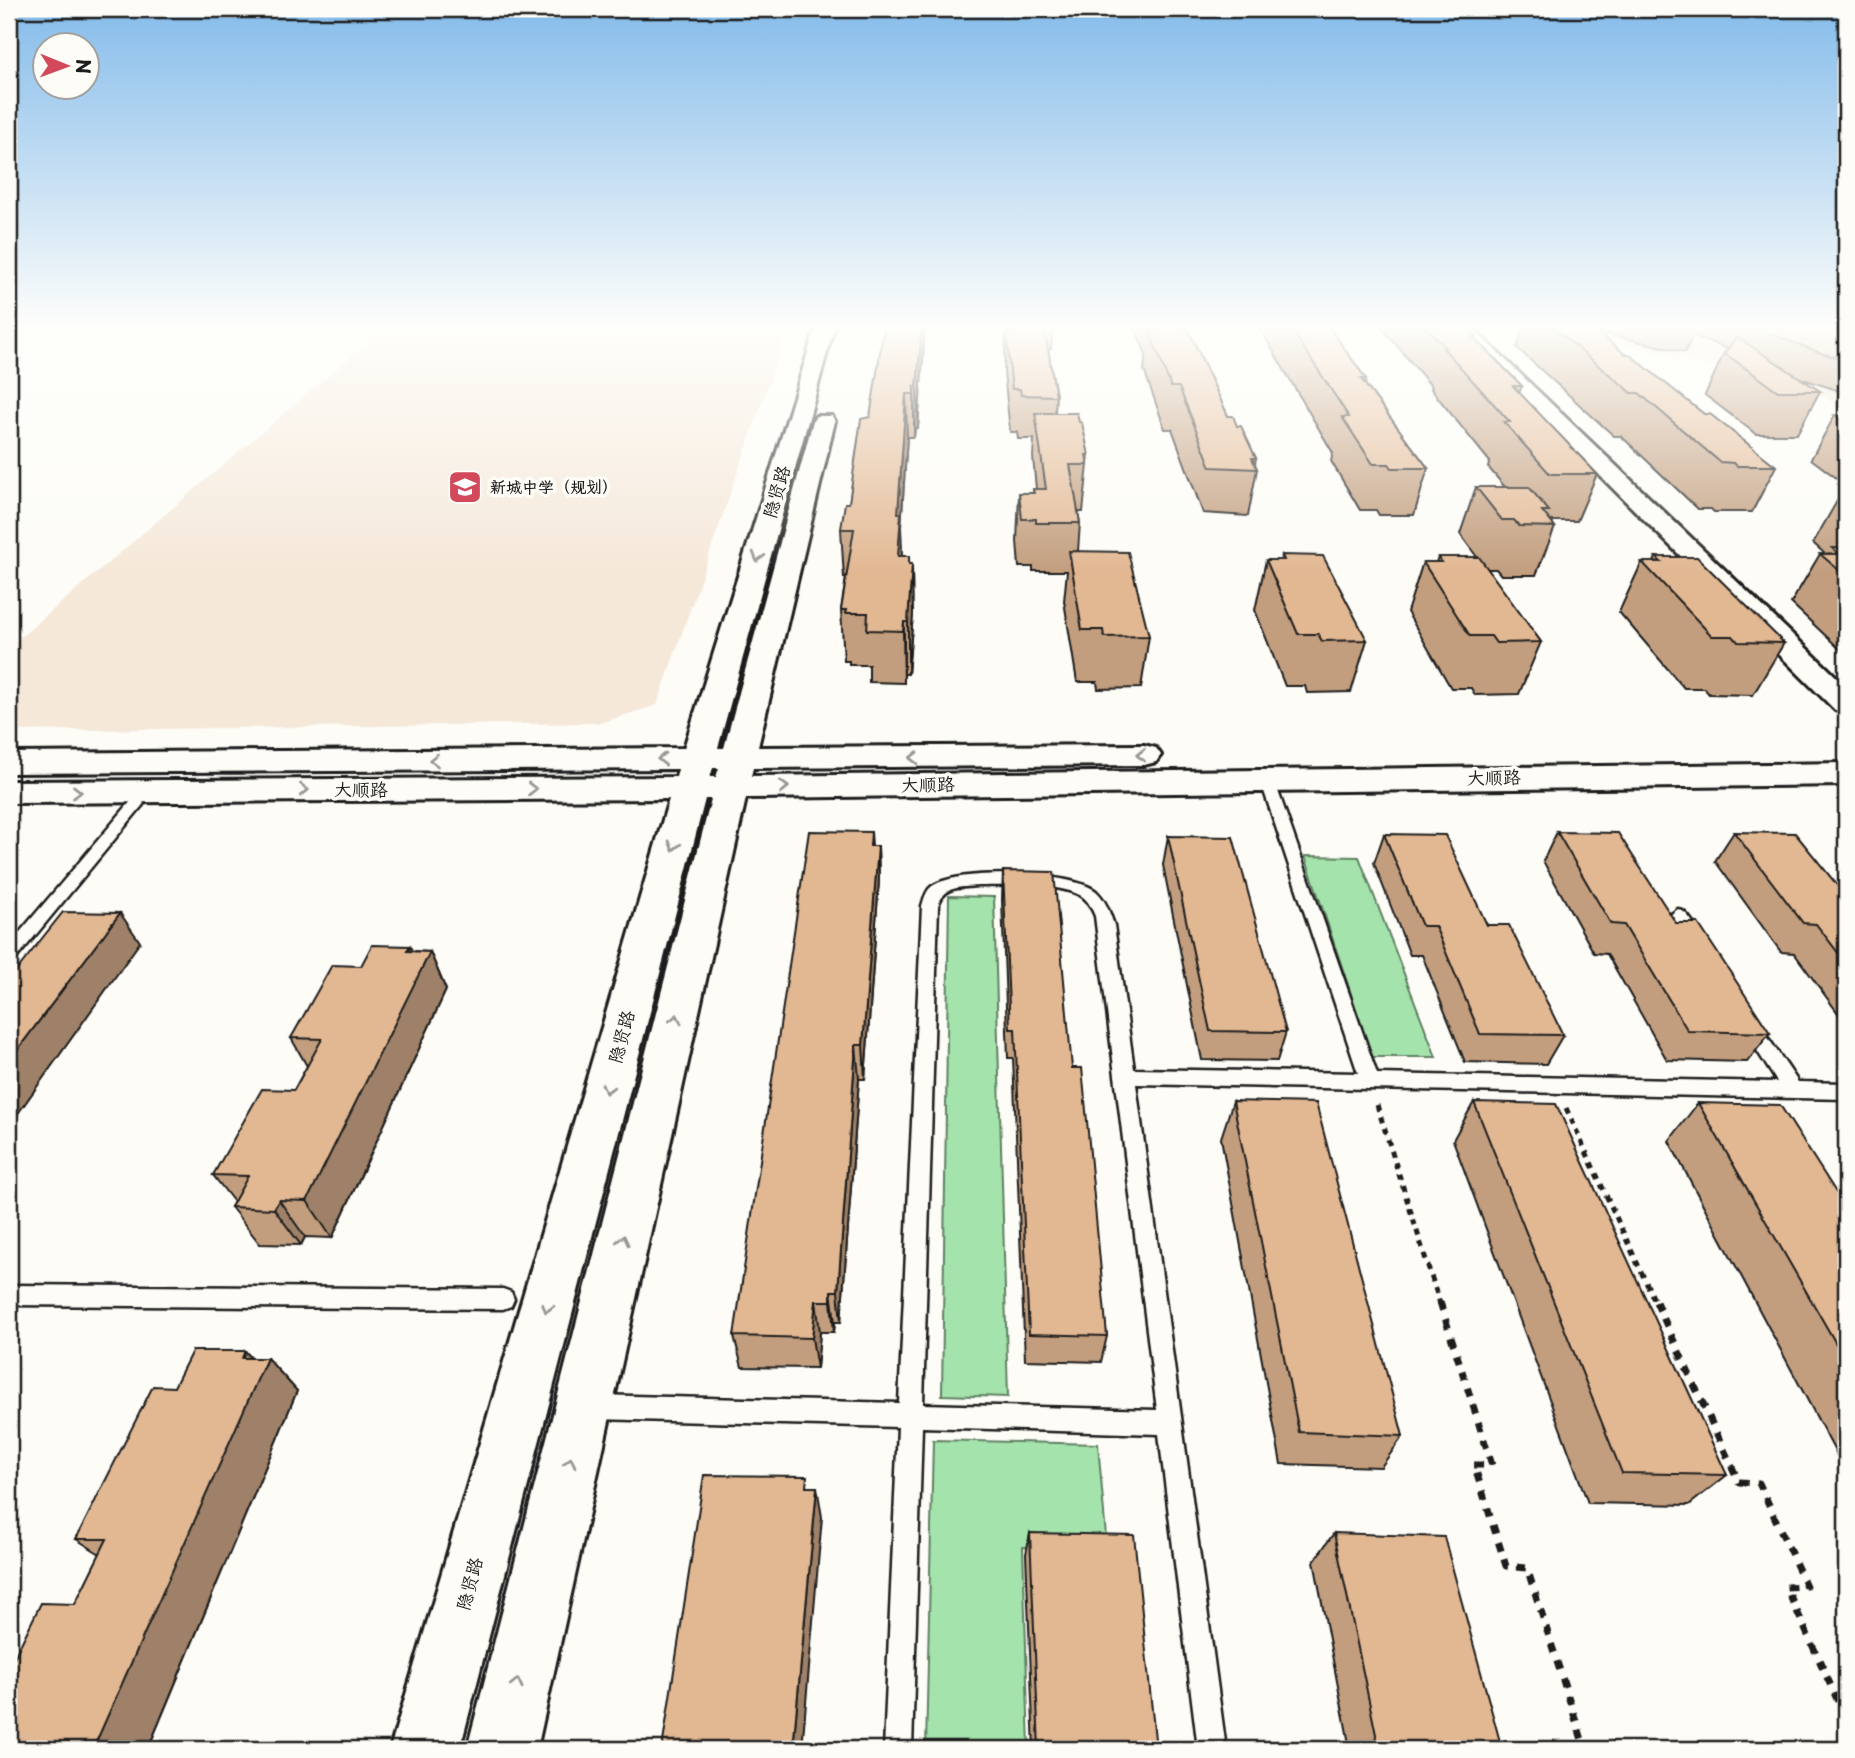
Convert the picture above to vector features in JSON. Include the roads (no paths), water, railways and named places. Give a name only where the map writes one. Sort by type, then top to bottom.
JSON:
[{"type":"street","name":"隐贤路","points":[[502,1749],[714,773],[805,409]]},
{"type":"street","name":"隐贤路","points":[[425,1749],[823,409]]},
{"type":"street","points":[[1544,409],[1846,704]]},
{"type":"street","name":"大顺路","points":[[9,792],[714,773],[1846,748]]},
{"type":"street","name":"大顺路","points":[[9,763],[714,773],[1846,774]]},
{"type":"lane","points":[[1271,791],[1370,1081]]},
{"type":"lane","points":[[9,956],[137,803]]},
{"type":"lane","points":[[898,1749],[930,906],[935,892],[947,885],[964,882],[1024,882],[1074,886],[1088,893],[1099,906],[1107,925],[1212,1749]]},
{"type":"lane","points":[[1678,915],[1701,950]]},
{"type":"lane","points":[[1739,1008],[1793,1090]]},
{"type":"lane","points":[[1126,1076],[1846,1091]]},
{"type":"lane","points":[[1765,1089],[1780,1112]]},
{"type":"lane","points":[[9,1295],[503,1299]]},
{"type":"lane","points":[[596,1407],[1171,1422]]},
{"type":"place","name":"新城中学（规划）","points":[[465,487]]}]
